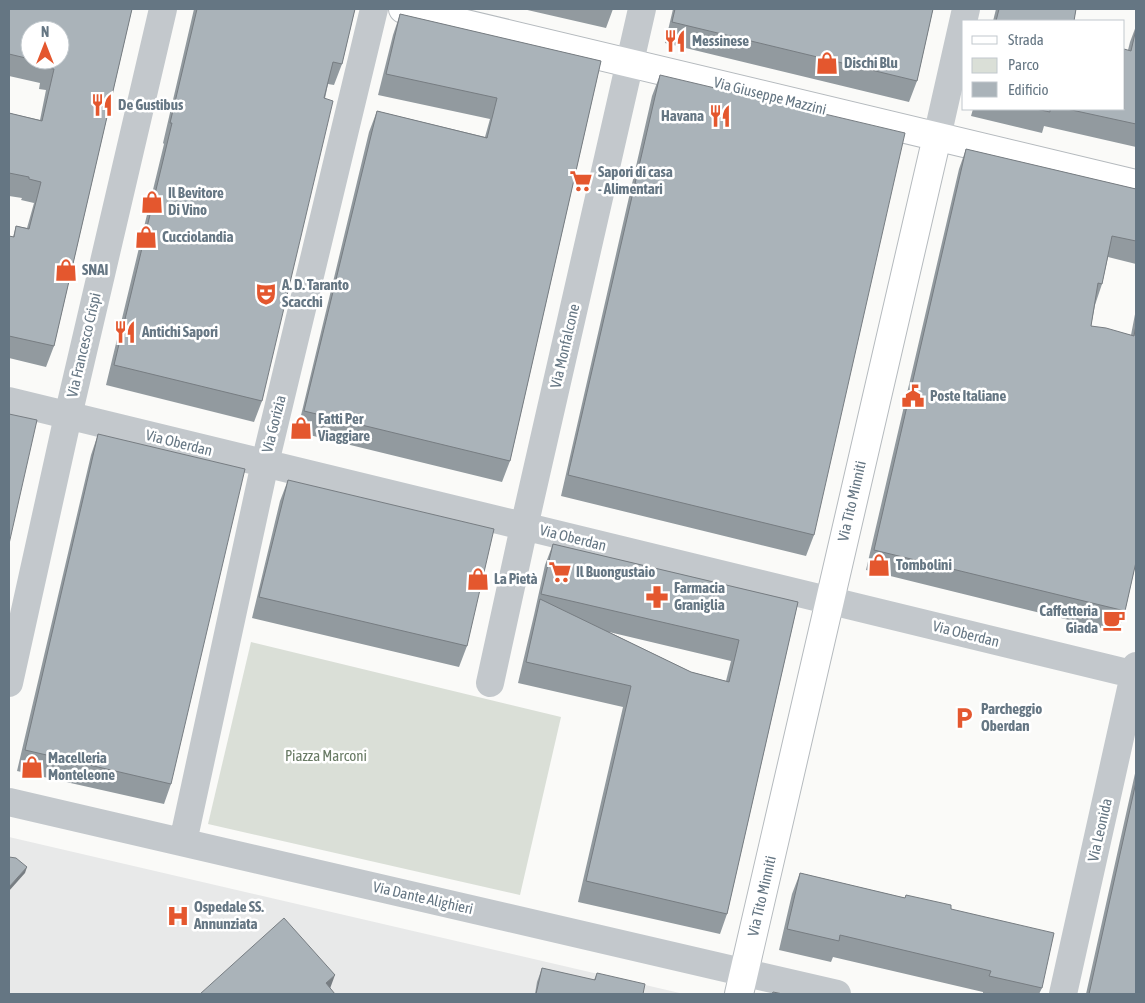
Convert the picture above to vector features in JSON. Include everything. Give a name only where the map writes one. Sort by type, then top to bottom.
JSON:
[{"type":"main road","name":"Via Giuseppe Mazzini","points":[[403,9],[1136,184]]},
{"type":"main road","name":"Via Tito Minniti","points":[[741,984],[937,136]]},
{"type":"street","name":"Via Francesco Crispi","points":[[9,683],[68,416],[163,9]]},
{"type":"street","name":"Via Gorizia","points":[[183,842],[264,463],[374,9]]},
{"type":"street","name":"Via Monfalcone","points":[[490,683],[642,9]]},
{"type":"street","name":"Via Tito Minniti","points":[[937,136],[962,27]]},
{"type":"street","name":"Via Oberdan","points":[[9,402],[1136,672]]},
{"type":"street","name":"Via Leonida","points":[[1063,994],[1136,672]]},
{"type":"street","name":"Via Dante Alighieri","points":[[9,802],[183,842],[741,984],[837,994]]},
{"type":"shaded area","name":"Ospedale SS. Annunziata","points":[[9,837],[684,994],[9,994]]},
{"type":"green space","name":"Piazza Marconi","points":[[251,642],[561,717],[520,895],[208,824]]},
{"type":"building","points":[[9,9],[132,9],[54,346],[9,336],[9,236],[14,237],[16,226],[29,229],[41,182],[29,179],[29,177],[9,173],[9,113],[42,121],[54,70],[70,70],[70,20],[20,20],[20,57],[9,54]]},
{"type":"building","points":[[197,9],[355,9],[342,64],[333,62],[324,98],[333,101],[262,401],[114,365],[172,123],[170,123]]},
{"type":"building","points":[[675,9],[933,9],[917,81],[672,22]]},
{"type":"building","points":[[999,9],[1076,9],[1074,20],[996,20]]},
{"type":"building","points":[[400,14],[601,61],[510,461],[304,411],[377,111],[487,138],[497,98],[386,74]]},
{"type":"building","points":[[1136,29],[1136,124],[1072,110],[1125,110],[1125,49],[1131,51]]},
{"type":"building","points":[[660,75],[905,133],[814,535],[568,475]]},
{"type":"building","points":[[966,149],[1136,189],[1136,241],[1112,236],[1102,284],[1098,283],[1091,326],[1134,336],[1136,325],[1136,562],[1125,611],[874,550]]},
{"type":"building","points":[[9,414],[37,420],[9,544]]},
{"type":"building","points":[[98,434],[245,469],[171,784],[25,750]]},
{"type":"building","points":[[288,480],[494,529],[467,646],[259,597]]},
{"type":"building","points":[[553,544],[798,602],[727,914],[586,881],[631,686],[526,662],[540,599],[691,672],[729,682],[739,640],[541,594]]},
{"type":"building","points":[[1136,782],[1136,994],[1089,994]]},
{"type":"building","points":[[9,857],[16,858],[27,867],[9,887]]},
{"type":"building","points":[[800,873],[905,898],[906,895],[951,905],[951,909],[1054,933],[1042,988],[989,976],[991,971],[840,935],[839,941],[787,929]]},
{"type":"building","points":[[284,918],[335,975],[326,983],[335,994],[200,994]]},
{"type":"building","points":[[542,968],[595,980],[597,973],[645,984],[643,994],[536,994]]},
{"type":"place","name":"Messinese","points":[[675,41]]},
{"type":"place","name":"Dischi Blu","points":[[827,63]]},
{"type":"place","name":"De Gustibus","points":[[102,105]]},
{"type":"place","name":"Havana","points":[[720,116]]},
{"type":"place","name":"Sapori di casa - Alimentari","points":[[581,181]]},
{"type":"place","name":"Il Bevitore Di Vino","points":[[152,202]]},
{"type":"place","name":"Cucciolandia","points":[[146,237]]},
{"type":"place","name":"SNAI","points":[[66,270]]},
{"type":"place","name":"A. D. Taranto Scacchi","points":[[266,294]]},
{"type":"place","name":"Antichi Sapori","points":[[125,332]]},
{"type":"place","name":"Poste Italiane","points":[[913,396]]},
{"type":"place","name":"Fatti Per Viaggiare","points":[[301,428]]},
{"type":"place","name":"Tombolini","points":[[879,565]]},
{"type":"place","name":"Il Buongustaio","points":[[560,572]]},
{"type":"place","name":"La Pietà","points":[[478,579]]},
{"type":"place","name":"Farmacia Graniglia","points":[[657,597]]},
{"type":"place","name":"Caffetteria Giada","points":[[1114,620]]},
{"type":"place","name":"Parcheggio Oberdan","points":[[964,718]]},
{"type":"place","name":"Macelleria Monteleone","points":[[32,767]]},
{"type":"place","name":"Ospedale SS. Annunziata","points":[[178,916]]}]
